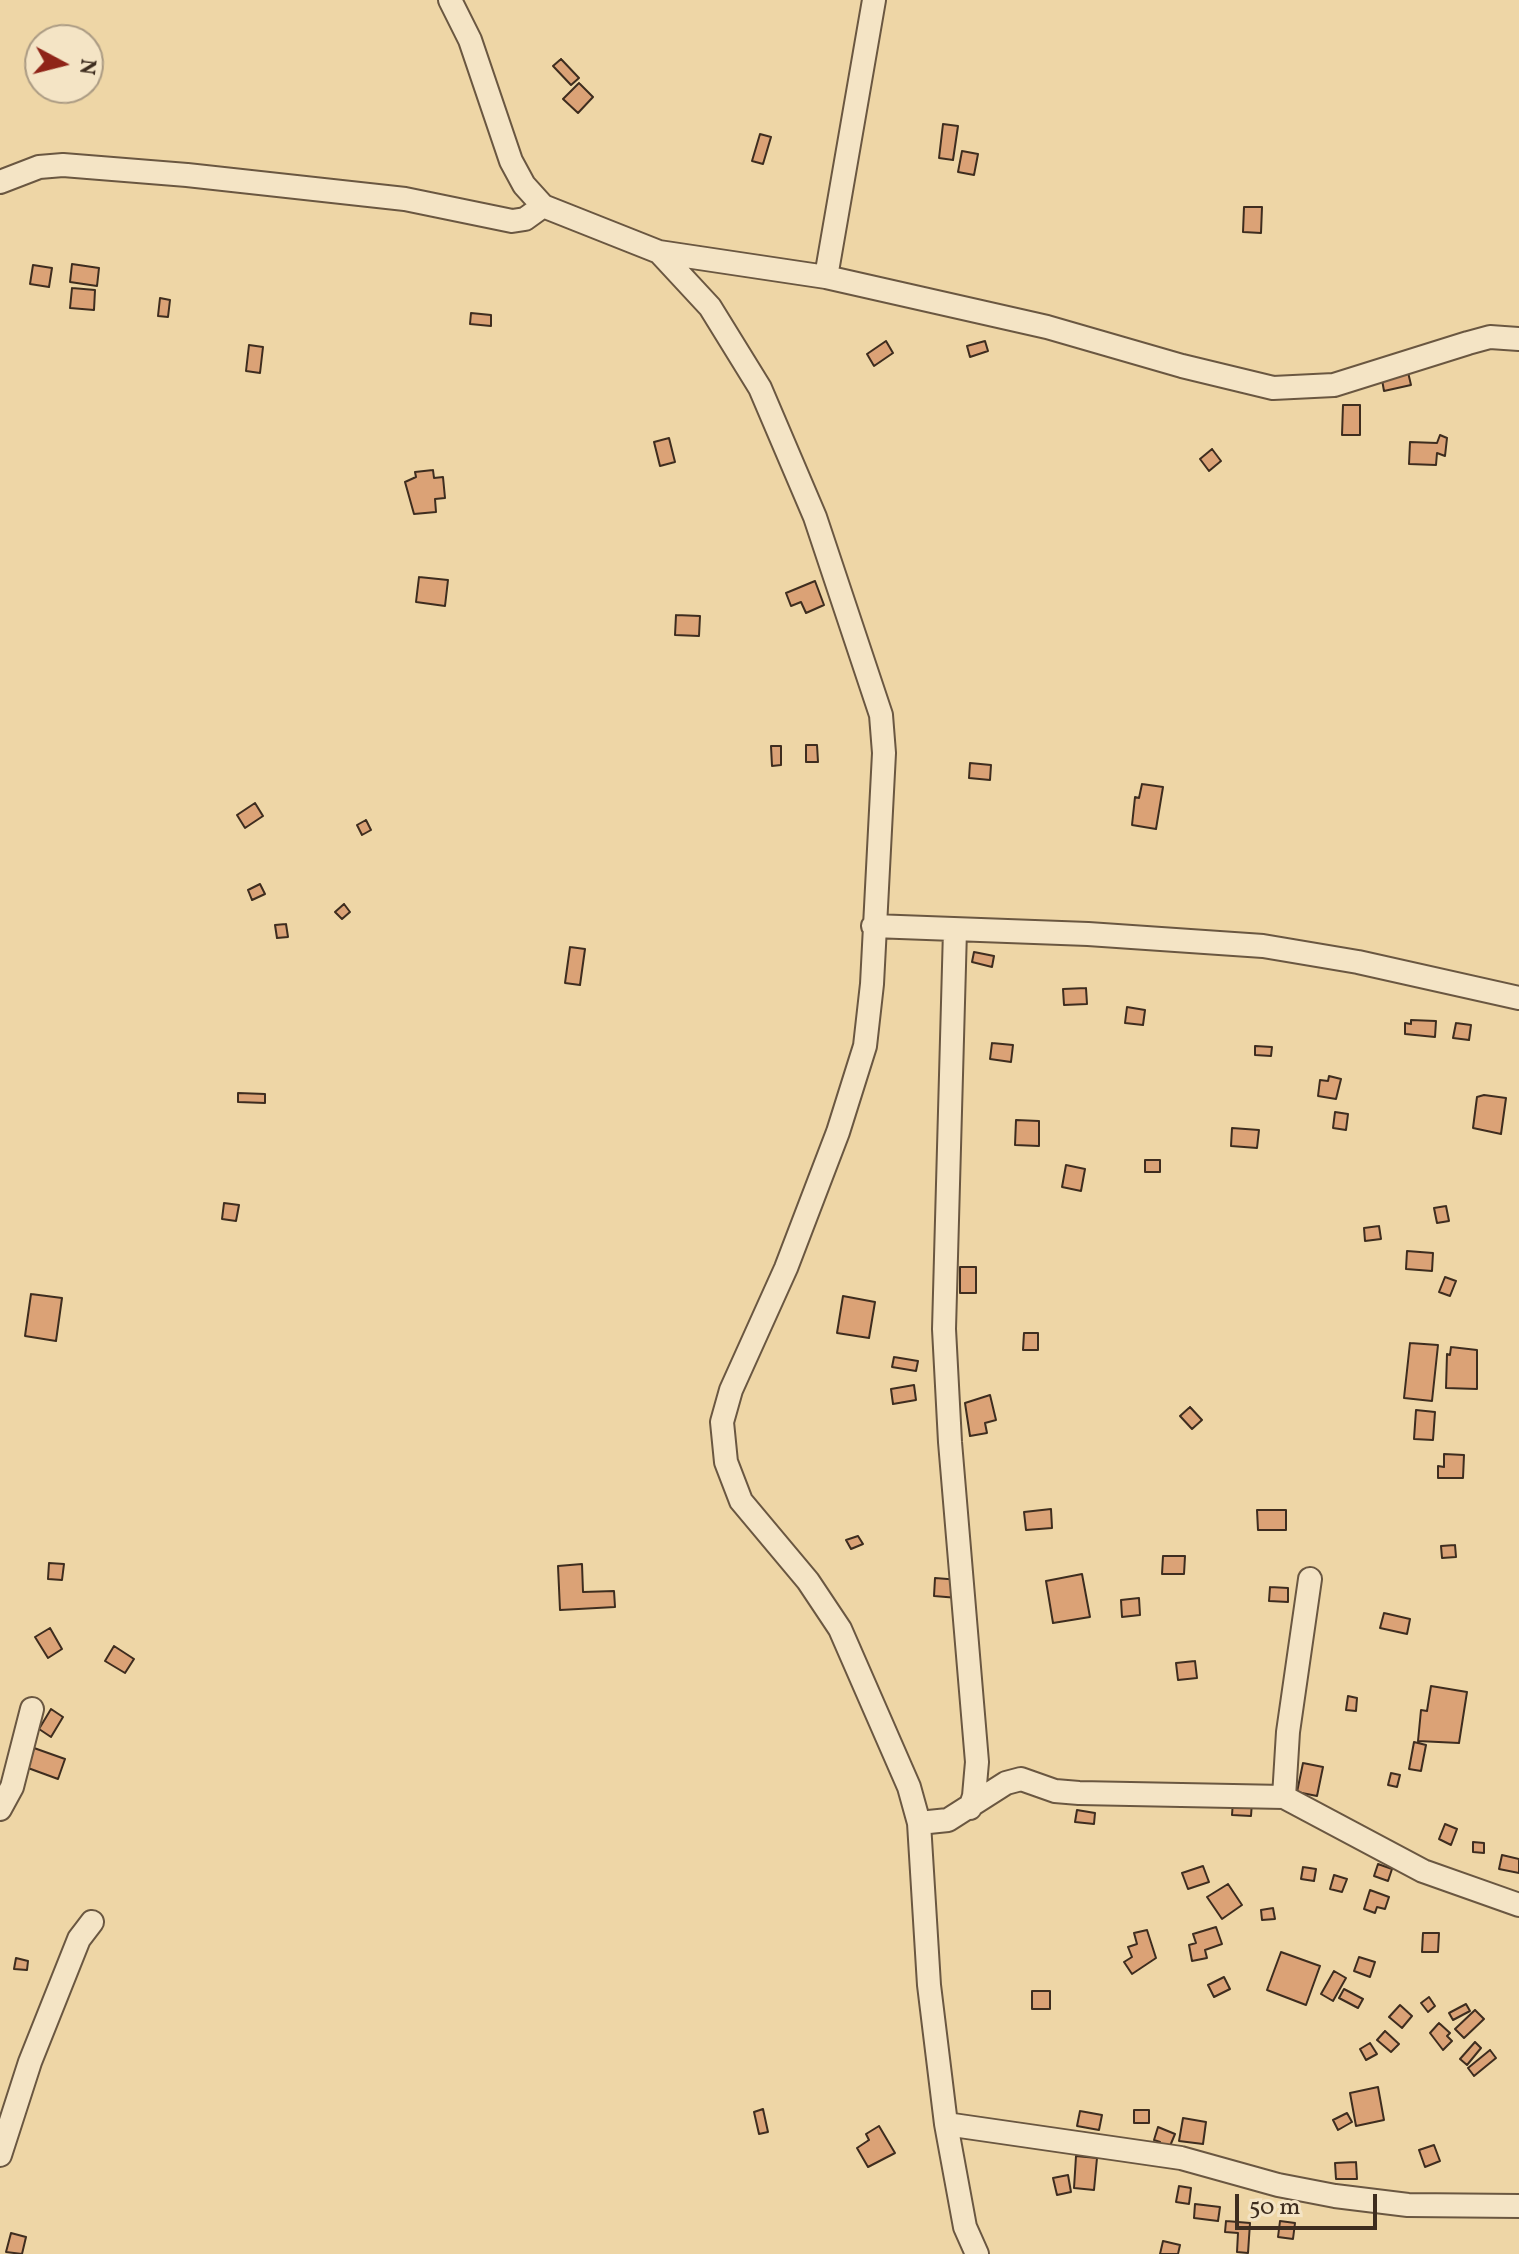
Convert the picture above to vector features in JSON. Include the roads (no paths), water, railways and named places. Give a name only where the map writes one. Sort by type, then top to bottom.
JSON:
[{"type":"street","points":[[450,0],[470,40],[511,161],[524,185],[543,206],[659,252],[826,277],[1047,327],[1273,388],[1334,385],[1490,337],[1519,339]]},
{"type":"street","points":[[826,277],[874,0]]},
{"type":"street","points":[[0,182],[39,167],[105,167],[405,199],[512,221],[525,219],[543,206]]},
{"type":"street","points":[[659,252],[710,307],[760,388],[815,517],[881,715],[884,753],[872,984],[865,1046],[838,1132],[786,1268],[731,1390],[722,1422],[726,1462],[741,1501],[808,1581],[840,1629],[899,1762],[919,1823],[929,1985],[946,2124],[965,2227],[978,2254]]},
{"type":"street","points":[[873,926],[1088,934],[1263,946],[1358,962],[1519,998]]},
{"type":"street","points":[[955,930],[944,1329],[950,1442],[977,1762],[970,1808]]},
{"type":"street","points":[[1284,1797],[1288,1732],[1310,1579]]},
{"type":"street","points":[[0,1809],[12,1787],[32,1709]]},
{"type":"street","points":[[919,1823],[948,1820],[1006,1783],[1021,1779],[1055,1791],[1079,1793],[1284,1797],[1423,1871],[1519,1905]]},
{"type":"street","points":[[0,2155],[30,2062],[79,1939],[92,1922]]},
{"type":"street","points":[[946,2124],[1181,2158],[1278,2185],[1335,2196],[1408,2205],[1519,2206]]}]
